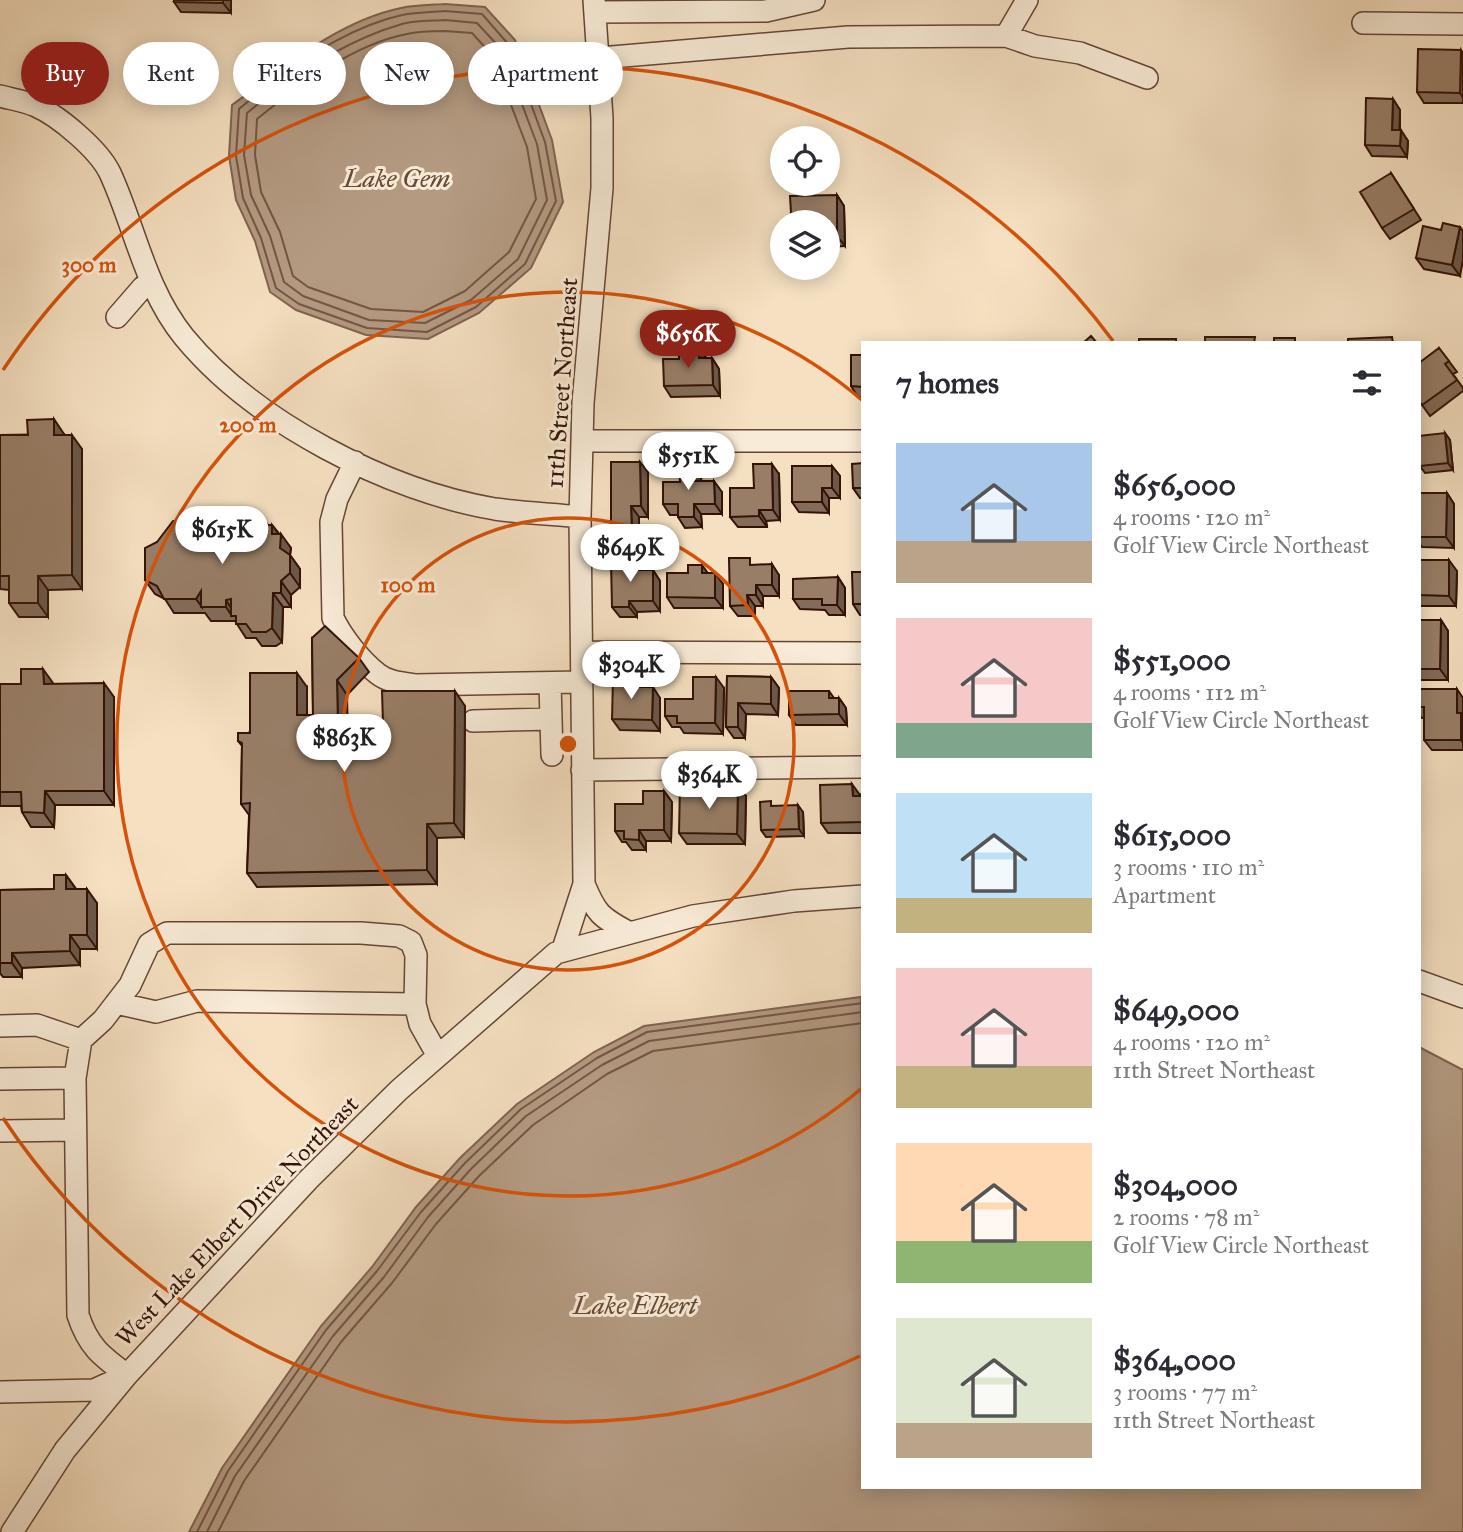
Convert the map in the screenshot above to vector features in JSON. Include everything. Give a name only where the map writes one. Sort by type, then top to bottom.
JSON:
[{"type":"street","points":[[595,6],[766,11],[814,0]]},
{"type":"street","points":[[1006,36],[1027,0]]},
{"type":"street","name":"11th Street Northeast","points":[[595,6],[598,42]]},
{"type":"street","points":[[1363,23],[1463,24]]},
{"type":"street","points":[[623,56],[848,37],[1006,36],[1035,46],[1080,54],[1147,78]]},
{"type":"street","points":[[0,96],[36,106],[75,132],[109,170],[152,283],[184,336],[229,381],[293,429],[355,462],[428,491],[495,509],[580,517]]},
{"type":"street","name":"11th Street Northeast","points":[[563,949],[584,884],[580,517],[583,403],[603,188],[601,105]]},
{"type":"street","points":[[117,317],[143,287],[152,283]]},
{"type":"street","points":[[583,441],[861,441]]},
{"type":"street","points":[[355,462],[337,499],[331,522],[333,618],[339,631],[378,674],[395,682],[415,685],[583,682]]},
{"type":"street","points":[[583,653],[861,653]]},
{"type":"street","points":[[550,682],[552,755]]},
{"type":"street","points":[[473,721],[551,719]]},
{"type":"street","points":[[582,771],[861,767]]},
{"type":"street","points":[[584,884],[593,908],[603,919],[628,932]]},
{"type":"street","points":[[563,949],[666,922],[794,901],[861,896]]},
{"type":"street","points":[[0,1392],[94,1391],[127,1375],[102,1356],[85,1338],[78,1315],[75,1078],[81,1040],[130,985],[149,944],[167,933],[360,933],[399,936],[411,942],[416,954],[415,1004],[420,1024],[438,1056]]},
{"type":"street","name":"West Lake Elbert Drive Northeast","points":[[12,1532],[33,1495],[65,1450],[127,1375],[308,1180],[399,1090],[563,949]]},
{"type":"street","points":[[1421,982],[1463,997]]},
{"type":"street","points":[[116,1003],[156,1012],[197,1001],[415,1004]]},
{"type":"street","points":[[0,1026],[37,1025],[81,1040]]},
{"type":"street","points":[[0,1079],[75,1078]]},
{"type":"street","points":[[0,1131],[74,1130]]},
{"type":"water","name":"Lake Gem","points":[[445,4],[485,7],[515,40],[516,42],[468,42],[468,105],[539,105],[552,140],[563,202],[531,268],[479,313],[428,339],[366,335],[296,310],[270,292],[255,241],[236,200],[229,156],[232,105],[346,105],[346,42],[322,42],[355,23],[378,14],[417,6]]},
{"type":"water","name":"Lake Elbert","points":[[861,997],[861,1489],[1421,1489],[1421,1048],[1463,1070],[1463,1532],[189,1532],[222,1468],[321,1326],[372,1267],[416,1207],[460,1158],[517,1104],[594,1052],[644,1026]]},
{"type":"building","points":[[223,0],[223,3],[174,2]]},
{"type":"building","points":[[1418,49],[1461,50],[1460,93],[1417,92]]},
{"type":"building","points":[[1366,98],[1393,99],[1392,130],[1401,130],[1400,146],[1365,145]]},
{"type":"building","points":[[1391,173],[1414,209],[1382,228],[1360,192]]},
{"type":"building","points":[[790,196],[837,196],[837,210],[791,210]]},
{"type":"building","points":[[1443,223],[1460,227],[1452,265],[1416,258],[1423,226],[1441,230]]},
{"type":"building","points":[[1205,337],[1255,337],[1254,341],[1205,341]]},
{"type":"building","points":[[1392,337],[1393,341],[1348,341]]},
{"type":"building","points":[[1274,338],[1295,338],[1295,341],[1274,341]]},
{"type":"building","points":[[1139,339],[1176,339],[1176,341]]},
{"type":"building","points":[[699,348],[699,358],[712,358],[713,385],[664,386],[663,359],[679,359],[679,349]]},
{"type":"building","points":[[1439,348],[1449,361],[1445,364],[1457,380],[1422,405],[1421,404],[1421,362]]},
{"type":"building","points":[[851,355],[861,355],[861,387],[851,386]]},
{"type":"building","points":[[54,419],[54,435],[72,435],[72,575],[38,576],[38,603],[9,603],[9,576],[0,576],[0,435],[28,435],[27,420]]},
{"type":"building","points":[[1445,433],[1448,463],[1421,466],[1421,436]]},
{"type":"building","points":[[611,462],[640,462],[641,506],[631,506],[632,530],[611,530]]},
{"type":"building","points":[[861,463],[861,488],[853,488],[852,464]]},
{"type":"building","points":[[753,464],[772,464],[773,510],[759,510],[759,516],[730,517],[730,488],[754,488]]},
{"type":"building","points":[[679,465],[694,465],[694,481],[714,481],[715,504],[694,504],[694,517],[678,517],[678,504],[663,504],[663,482],[680,482]]},
{"type":"building","points":[[792,466],[832,466],[832,488],[822,488],[822,502],[792,502]]},
{"type":"building","points":[[1421,493],[1447,493],[1446,537],[1421,537]]},
{"type":"building","points":[[234,509],[251,509],[259,518],[263,518],[263,525],[272,525],[272,534],[281,534],[280,548],[290,555],[290,573],[281,581],[281,593],[273,593],[272,628],[266,632],[252,632],[246,624],[236,624],[236,616],[231,616],[231,599],[226,600],[226,607],[201,607],[201,591],[196,599],[164,599],[157,586],[145,580],[145,548],[157,542],[173,521],[201,525],[201,521],[215,521],[215,525],[223,525],[223,519]]},
{"type":"building","points":[[729,558],[750,558],[750,565],[772,564],[772,585],[756,585],[756,595],[747,595],[748,605],[730,606]]},
{"type":"building","points":[[1421,560],[1449,560],[1449,596],[1421,595]]},
{"type":"building","points":[[611,562],[637,562],[637,570],[653,570],[653,601],[629,601],[629,607],[612,607]]},
{"type":"building","points":[[688,565],[702,565],[702,573],[715,573],[715,598],[667,597],[667,573],[688,573]]},
{"type":"building","points":[[852,572],[861,572],[861,604],[853,604]]},
{"type":"building","points":[[838,577],[837,605],[822,605],[822,599],[793,599],[793,579]]},
{"type":"building","points":[[1421,620],[1441,620],[1440,669],[1421,669]]},
{"type":"building","points":[[325,626],[359,658],[337,680],[338,725],[383,724],[382,691],[455,691],[454,823],[427,824],[427,870],[247,873],[250,803],[241,804],[242,743],[238,741],[238,733],[250,733],[250,673],[297,673],[297,715],[313,715],[312,638]]},
{"type":"building","points":[[21,669],[43,669],[44,684],[104,683],[104,791],[45,791],[44,813],[22,812],[21,792],[0,792],[0,684],[21,684]]},
{"type":"building","points":[[727,676],[771,677],[771,704],[738,703],[738,727],[726,727]]},
{"type":"building","points":[[693,677],[716,677],[715,723],[677,723],[677,716],[665,716],[665,699],[693,699]]},
{"type":"building","points":[[613,678],[629,678],[629,687],[653,687],[652,720],[612,719]]},
{"type":"building","points":[[1421,689],[1457,689],[1457,713],[1461,713],[1461,740],[1424,740],[1424,707],[1421,707]]},
{"type":"building","points":[[789,691],[829,691],[829,698],[839,698],[839,714],[789,715]]},
{"type":"building","points":[[852,784],[853,796],[861,796],[861,822],[821,823],[820,785]]},
{"type":"building","points":[[680,785],[695,785],[695,795],[723,796],[723,785],[738,785],[737,834],[679,833]]},
{"type":"building","points":[[643,791],[664,791],[664,830],[639,830],[639,840],[624,839],[624,831],[615,831],[615,804],[643,804]]},
{"type":"building","points":[[771,801],[771,806],[798,805],[799,829],[761,830],[760,802]]},
{"type":"building","points":[[54,875],[66,875],[66,889],[87,889],[87,935],[70,935],[70,951],[12,953],[12,963],[0,963],[0,890],[54,889]]}]
